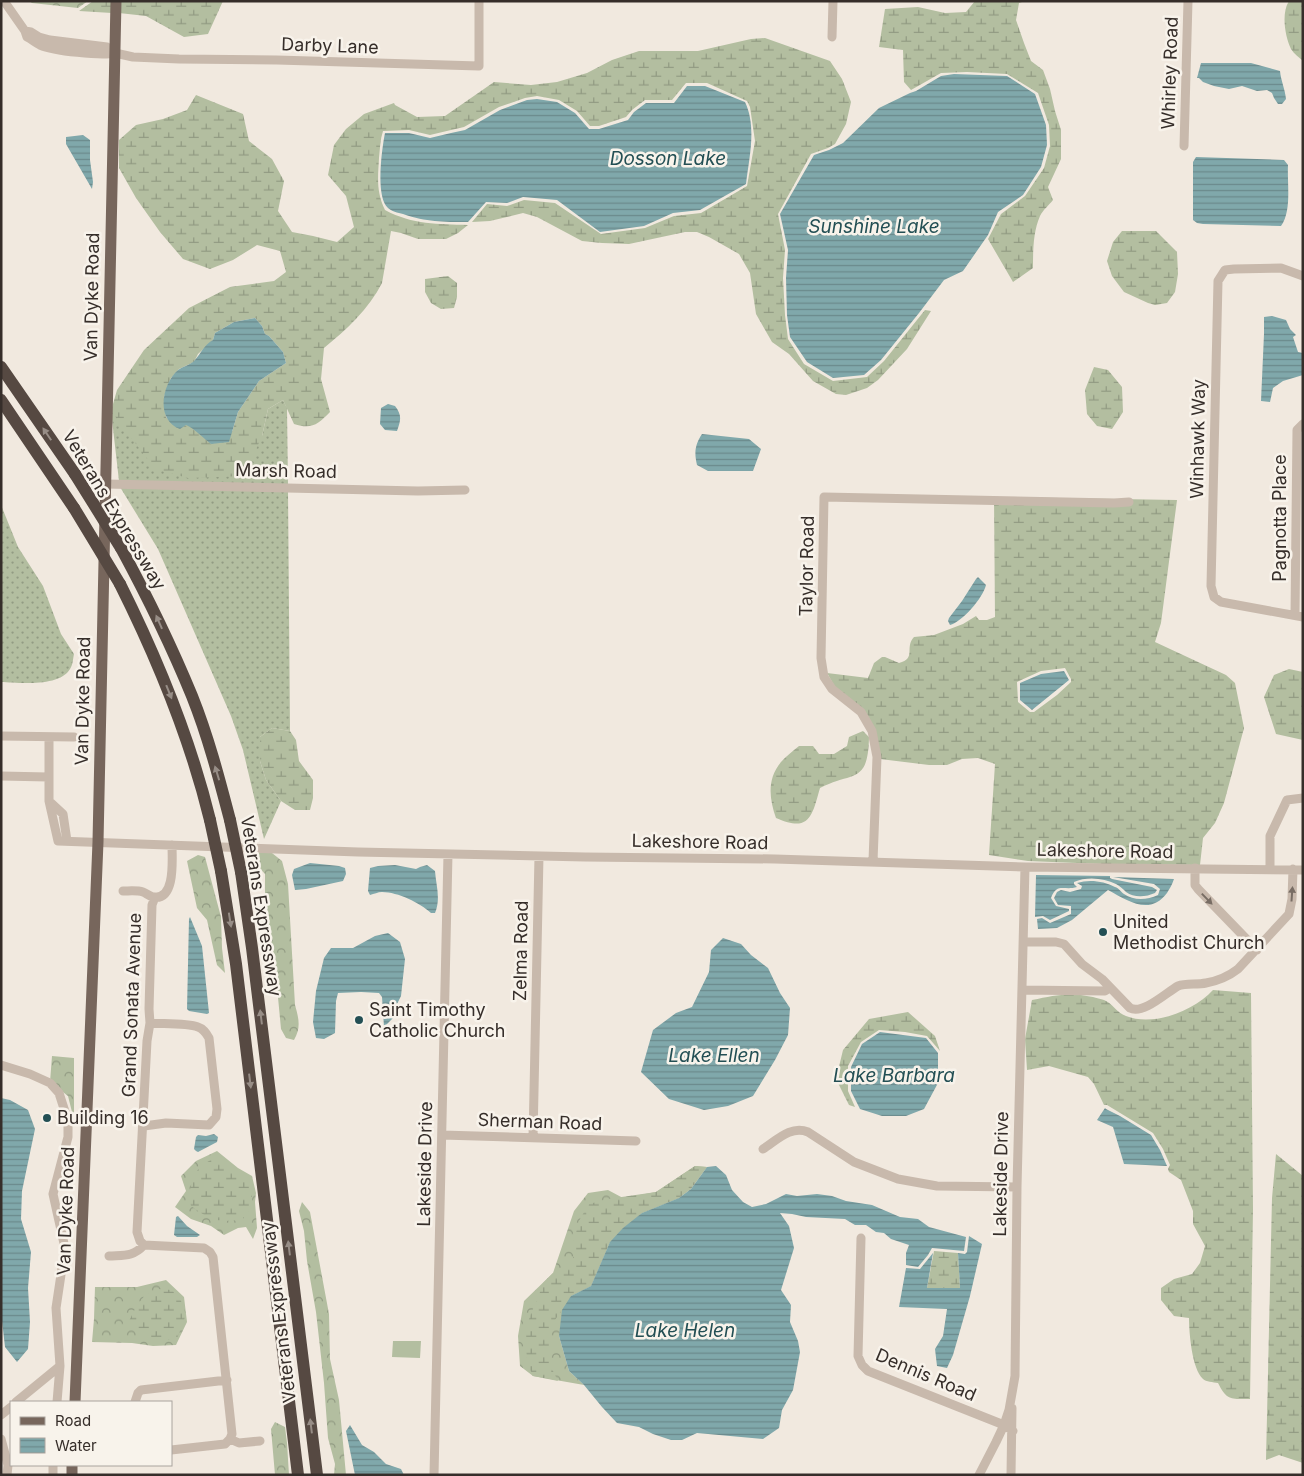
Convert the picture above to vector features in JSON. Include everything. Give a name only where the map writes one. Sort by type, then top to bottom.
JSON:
[{"type":"highway","name":"Veterans Expressway","points":[[1,367],[75,474],[121,548],[155,612],[192,698],[221,784],[241,872],[316,1475]]},
{"type":"highway","name":"Veterans Expressway","points":[[1,400],[74,508],[120,584],[150,647],[174,704],[194,760],[210,820],[230,918],[298,1475]]},
{"type":"main road","name":"Van Dyke Road","points":[[75,1401],[98,842],[116,1]]},
{"type":"street","points":[[4,1],[25,31],[50,40],[107,47],[115,53]]},
{"type":"street","name":"Darby Lane","points":[[115,53],[132,57],[180,59],[479,66],[479,1]]},
{"type":"street","points":[[832,37],[833,1]]},
{"type":"street","name":"Whirley Road","points":[[1184,146],[1188,1]]},
{"type":"street","name":"Winhawk Way","points":[[1299,616],[1221,602],[1214,597],[1211,586],[1218,281],[1225,270],[1234,269],[1281,268],[1303,276]]},
{"type":"street","name":"Pagnotta Place","points":[[1299,616],[1299,509],[1296,430],[1303,424]]},
{"type":"street","name":"Marsh Road","points":[[106,484],[465,490]]},
{"type":"street","name":"Taylor Road","points":[[873,861],[876,757],[872,731],[861,712],[832,689],[824,677],[821,658],[824,497],[1129,502]]},
{"type":"street","points":[[1,736],[74,737]]},
{"type":"street","points":[[49,737],[49,801],[63,841]]},
{"type":"street","points":[[1,776],[48,777]]},
{"type":"street","points":[[1270,869],[1270,836],[1287,800],[1303,798]]},
{"type":"street","points":[[49,801],[63,814],[63,841]]},
{"type":"street","points":[[54,818],[63,814]]},
{"type":"street","name":"Lakeshore Road","points":[[63,841],[448,854],[1298,870]]},
{"type":"street","name":"Grand Sonata Avenue","points":[[123,891],[141,891],[152,897],[164,895],[170,886],[172,845]]},
{"type":"street","name":"Lakeside Drive","points":[[434,1475],[448,854]]},
{"type":"street","name":"Zelma Road","points":[[532,1138],[539,856]]},
{"type":"street","name":"Lakeside Drive","points":[[979,1475],[1004,1426],[1015,1376],[1017,1187],[1025,866]]},
{"type":"street","points":[[1195,868],[1198,889],[1257,950]]},
{"type":"street","points":[[1023,942],[1056,942],[1064,944],[1076,958],[1102,978],[1130,1008],[1139,1009],[1162,998],[1178,987],[1206,983],[1232,974],[1238,969],[1287,918],[1298,870]]},
{"type":"street","name":"Grand Sonata Avenue","points":[[144,1245],[140,1241],[138,1232],[147,1041],[150,1023],[148,1009],[150,939],[152,905],[155,897]]},
{"type":"street","points":[[1022,990],[1105,991],[1110,988]]},
{"type":"street","points":[[144,1126],[166,1123],[209,1125],[216,1117],[218,1109],[209,1038],[205,1032],[199,1027],[150,1023]]},
{"type":"street","points":[[1,1065],[30,1074],[50,1083],[59,1093],[68,1121],[68,1137],[53,1194],[65,1248],[56,1308],[60,1366],[57,1401]]},
{"type":"street","points":[[763,1149],[790,1131],[801,1129],[854,1162],[898,1179],[937,1186],[1017,1187]]},
{"type":"street","name":"Sherman Road","points":[[442,1135],[636,1141]]},
{"type":"street","name":"Dennis Road","points":[[861,1238],[858,1356],[862,1365],[868,1371],[1004,1426],[1012,1431]]},
{"type":"street","points":[[109,1256],[132,1254],[144,1245],[200,1247],[210,1252],[213,1257],[232,1434],[225,1444],[172,1450]]},
{"type":"street","points":[[17,1401],[60,1366]]},
{"type":"street","points":[[135,1401],[141,1390],[227,1380]]},
{"type":"street","points":[[1011,1475],[1012,1395]]},
{"type":"street","points":[[1,1439],[8,1465],[8,1475]]},
{"type":"street","points":[[230,1439],[240,1443],[260,1441]]},
{"type":"green space","points":[[29,1],[88,1],[78,8],[32,3]]},
{"type":"green space","points":[[93,1],[113,1],[112,13],[79,11]]},
{"type":"green space","points":[[119,1],[223,1],[208,34],[184,37],[146,16],[119,13]]},
{"type":"green space","points":[[975,1],[1025,1],[1019,3],[1016,20],[1031,61],[1043,70],[1061,130],[1061,159],[1048,187],[1053,200],[1041,214],[1036,228],[1033,268],[1013,282],[988,239],[1001,214],[1025,196],[1044,168],[1050,146],[1049,125],[1038,93],[1007,74],[967,72],[941,73],[911,90],[904,82],[903,50],[879,47],[885,9],[918,7],[945,13],[966,12]]},
{"type":"green space","points":[[1289,1],[1303,1],[1303,61],[1292,51],[1287,38],[1285,12]]},
{"type":"green space","points":[[765,38],[830,61],[842,79],[851,102],[846,124],[835,144],[811,154],[778,214],[785,250],[783,278],[788,339],[804,364],[833,381],[867,377],[884,361],[925,310],[931,311],[907,349],[878,380],[867,388],[846,395],[836,394],[813,381],[789,354],[772,342],[756,314],[750,273],[739,254],[709,237],[697,232],[685,232],[629,244],[602,243],[582,241],[537,217],[523,213],[490,221],[472,222],[487,204],[507,206],[524,200],[555,203],[601,234],[645,228],[674,216],[701,213],[747,186],[755,141],[750,107],[747,101],[707,83],[686,83],[672,100],[645,100],[626,117],[599,126],[590,126],[577,111],[559,100],[537,96],[499,107],[464,127],[430,135],[409,130],[383,131],[380,144],[378,178],[380,197],[385,210],[416,221],[468,225],[446,239],[418,239],[391,231],[382,283],[377,293],[341,334],[324,348],[321,379],[330,412],[314,425],[300,426],[294,424],[283,400],[268,409],[262,436],[244,476],[188,478],[155,469],[111,411],[117,390],[144,350],[189,308],[230,287],[274,281],[286,272],[280,251],[257,245],[233,260],[210,269],[183,259],[160,232],[136,198],[119,168],[119,140],[136,125],[163,119],[187,110],[196,95],[243,114],[249,141],[272,159],[284,181],[278,211],[292,232],[337,242],[354,227],[346,196],[328,175],[334,145],[346,129],[364,114],[394,103],[417,117],[445,116],[494,82],[531,85],[557,82],[587,73],[612,60],[639,51],[698,51],[751,39]],"holes":[[[255,318],[262,326],[265,334],[283,352],[286,363],[259,381],[238,412],[229,442],[211,444],[186,425],[180,429],[175,427],[166,417],[164,397],[171,378],[179,369],[194,362],[198,354],[213,340],[215,333],[234,322]]]},
{"type":"green space","points":[[1122,231],[1156,231],[1177,252],[1178,274],[1175,292],[1167,303],[1155,305],[1124,292],[1112,276],[1107,261],[1113,242]]},
{"type":"green space","points":[[448,276],[457,283],[457,297],[454,308],[441,309],[431,303],[425,292],[425,279]]},
{"type":"green space","points":[[1094,367],[1108,370],[1122,387],[1123,412],[1112,429],[1097,426],[1087,414],[1085,390]]},
{"type":"green space","points":[[283,400],[287,408],[288,485],[119,481],[111,411],[262,436],[268,409]]},
{"type":"green space","points":[[120,487],[288,491],[290,731],[272,728],[260,737],[260,761],[266,780],[281,801],[264,839],[243,750],[231,716],[158,549]]},
{"type":"green space","points":[[994,497],[1177,500],[1161,623],[1155,642],[1226,675],[1235,683],[1244,728],[1224,803],[1215,823],[1203,838],[1200,865],[1028,861],[989,855],[995,764],[978,758],[962,759],[947,765],[929,765],[880,759],[875,730],[835,687],[827,673],[868,678],[874,663],[882,657],[899,663],[908,658],[911,641],[914,637],[934,635],[963,624],[976,616],[979,620],[995,617]],"holes":[[[1065,668],[1071,682],[1057,695],[1034,712],[1030,712],[1018,702],[1017,682],[1041,671]]]},
{"type":"green space","points":[[1,505],[18,547],[43,586],[61,634],[74,654],[70,669],[58,679],[38,683],[1,682]]},
{"type":"green space","points":[[1289,669],[1303,672],[1303,740],[1276,734],[1264,697],[1274,675]]},
{"type":"green space","points":[[272,728],[290,731],[296,740],[299,761],[313,780],[313,798],[310,810],[295,810],[281,801],[266,780],[260,761],[260,737]]},
{"type":"green space","points":[[863,731],[869,737],[866,763],[862,770],[850,777],[820,788],[812,814],[803,822],[796,824],[776,818],[771,796],[771,782],[776,768],[785,758],[799,746],[813,746],[819,754],[834,754],[847,746],[849,737]]},
{"type":"green space","points":[[257,853],[272,853],[282,861],[288,884],[295,1005],[299,1023],[294,1040],[286,1038],[281,1029],[274,955],[269,934],[265,874],[255,863]]},
{"type":"green space","points":[[198,855],[205,857],[221,917],[225,973],[217,965],[207,920],[197,908],[187,861]]},
{"type":"green space","points":[[1213,990],[1251,993],[1253,1209],[1250,1399],[1230,1398],[1224,1393],[1218,1383],[1203,1379],[1199,1374],[1194,1359],[1189,1318],[1174,1316],[1161,1300],[1161,1288],[1174,1279],[1192,1274],[1200,1263],[1205,1246],[1193,1224],[1193,1211],[1181,1180],[1169,1172],[1170,1165],[1153,1133],[1104,1105],[1094,1084],[1088,1077],[1049,1066],[1027,1070],[1025,1039],[1032,1000],[1062,995],[1084,995],[1110,1003],[1126,1016],[1148,1020],[1172,1015],[1184,1010],[1205,998]]},
{"type":"green space","points":[[908,1012],[935,1036],[940,1051],[927,1036],[879,1030],[861,1042],[848,1066],[848,1091],[855,1107],[849,1105],[836,1079],[843,1050],[869,1019]]},
{"type":"green space","points":[[52,1056],[74,1058],[74,1120],[68,1096],[50,1082]]},
{"type":"green space","points":[[217,1151],[238,1168],[252,1176],[256,1193],[257,1228],[253,1239],[246,1227],[238,1228],[224,1235],[211,1226],[191,1219],[175,1207],[186,1191],[181,1176],[196,1161]]},
{"type":"green space","points":[[1276,1154],[1303,1176],[1303,1463],[1279,1455],[1266,1460],[1272,1198]]},
{"type":"green space","points":[[217,1156],[242,1177],[251,1190],[251,1206],[249,1212],[242,1220],[226,1221],[210,1218],[191,1206],[190,1191],[194,1176],[200,1167]]},
{"type":"green space","points":[[695,1166],[707,1167],[679,1198],[642,1213],[610,1242],[591,1286],[571,1296],[559,1336],[569,1371],[584,1385],[533,1376],[520,1366],[518,1336],[524,1301],[553,1273],[574,1211],[588,1193],[608,1190],[623,1198],[656,1192]]},
{"type":"green space","points":[[695,1166],[707,1167],[691,1189],[679,1198],[642,1213],[610,1242],[591,1286],[571,1296],[551,1326],[549,1340],[552,1369],[558,1381],[533,1376],[528,1365],[524,1335],[531,1313],[543,1283],[553,1273],[562,1272],[573,1259],[574,1239],[580,1219],[589,1204],[608,1199],[656,1192]]},
{"type":"green space","points":[[302,1202],[310,1212],[329,1314],[330,1359],[339,1400],[346,1475],[334,1475],[335,1464],[328,1438],[316,1312],[304,1231],[299,1211]]},
{"type":"green space","points":[[934,1251],[958,1253],[960,1288],[927,1288]]},
{"type":"green space","points":[[166,1280],[184,1297],[187,1322],[176,1345],[153,1346],[132,1343],[92,1342],[95,1287],[137,1287]]},
{"type":"green space","points":[[157,1289],[172,1290],[182,1302],[185,1313],[185,1318],[177,1338],[160,1342],[138,1333],[129,1321],[145,1295]]},
{"type":"green space","points":[[393,1341],[421,1341],[420,1358],[392,1357]]},
{"type":"green space","points":[[275,1422],[285,1427],[289,1475],[275,1475],[271,1429]]},
{"type":"water","points":[[1201,63],[1251,63],[1280,71],[1286,99],[1282,104],[1278,104],[1272,93],[1267,90],[1257,91],[1242,86],[1229,89],[1203,82],[1197,78]]},
{"type":"water","name":"Sunshine Lake","points":[[954,74],[1007,76],[1035,94],[1046,125],[1047,145],[1041,167],[1023,195],[998,212],[988,235],[963,271],[944,280],[881,360],[864,375],[833,378],[807,362],[790,337],[787,315],[786,278],[788,250],[780,214],[814,155],[843,143],[879,108],[916,91],[941,76]]},
{"type":"water","name":"Dosson Lake","points":[[687,86],[705,86],[745,102],[751,122],[751,143],[746,184],[700,210],[673,213],[644,226],[600,232],[557,200],[523,197],[507,203],[486,202],[468,222],[442,222],[420,219],[393,211],[384,202],[381,172],[385,133],[409,133],[430,138],[465,130],[500,110],[527,100],[537,99],[557,102],[575,113],[589,129],[599,129],[628,120],[634,112],[646,103],[674,103]]},
{"type":"water","points":[[83,135],[90,140],[92,189],[66,144],[66,137]]},
{"type":"water","points":[[1196,157],[1284,160],[1288,165],[1288,205],[1281,226],[1203,224],[1193,220],[1193,162]]},
{"type":"water","points":[[1272,316],[1286,320],[1290,329],[1296,335],[1293,337],[1298,352],[1303,353],[1303,375],[1283,381],[1273,388],[1270,402],[1261,401],[1264,317]]},
{"type":"water","points":[[255,318],[262,326],[265,334],[283,352],[286,363],[259,381],[238,412],[229,442],[211,444],[189,426],[186,425],[180,429],[172,424],[164,410],[164,401],[165,392],[172,376],[178,370],[193,362],[213,340],[215,333],[234,322]]},
{"type":"water","points":[[388,404],[395,406],[400,415],[397,431],[385,430],[380,424],[381,408]]},
{"type":"water","points":[[702,434],[749,439],[761,449],[753,471],[708,471],[697,465],[696,449]]},
{"type":"water","points":[[978,577],[986,585],[981,596],[966,614],[950,625],[949,618]]},
{"type":"water","points":[[1064,671],[1069,680],[1032,710],[1020,700],[1020,683],[1041,674]]},
{"type":"water","points":[[310,863],[339,866],[345,868],[346,874],[343,881],[295,890],[292,875],[294,869]]},
{"type":"water","points":[[395,865],[416,869],[427,865],[435,871],[438,897],[435,913],[431,913],[402,896],[388,892],[370,895],[368,891],[370,868]]},
{"type":"water","points":[[1036,875],[1110,876],[1112,879],[1152,887],[1157,890],[1155,893],[1136,896],[1129,894],[1106,880],[1090,878],[1079,880],[1074,882],[1077,887],[1061,888],[1053,893],[1051,898],[1056,906],[1069,909],[1069,911],[1050,920],[1043,916],[1035,917]]},
{"type":"water","points":[[1113,877],[1174,879],[1167,893],[1153,904],[1146,905],[1131,902],[1108,890],[1072,920],[1057,928],[1038,929],[1037,919],[1042,918],[1050,923],[1071,914],[1071,906],[1058,905],[1054,898],[1057,892],[1061,890],[1070,892],[1081,889],[1082,886],[1077,883],[1096,881],[1106,883],[1136,899],[1145,899],[1158,895],[1160,889],[1154,884]]},
{"type":"water","points":[[190,917],[202,946],[209,1013],[207,1014],[187,1009]]},
{"type":"water","points":[[388,933],[400,942],[405,959],[401,996],[395,1008],[393,1018],[384,1027],[382,997],[379,993],[338,993],[335,1033],[324,1039],[316,1038],[313,1022],[316,991],[324,958],[331,948],[353,948],[375,936]]},
{"type":"water","name":"Lake Ellen","points":[[723,938],[741,944],[751,955],[768,968],[780,993],[790,1008],[788,1035],[753,1096],[728,1106],[704,1110],[669,1099],[641,1072],[653,1030],[676,1013],[692,1007],[709,972],[711,950]]},
{"type":"water","name":"Lake Barbara","points":[[880,1032],[926,1038],[938,1053],[938,1083],[924,1109],[906,1116],[882,1116],[860,1109],[851,1091],[851,1067],[862,1044]]},
{"type":"water","points":[[1,1098],[10,1100],[28,1110],[35,1129],[22,1191],[21,1219],[31,1252],[28,1288],[30,1322],[28,1349],[17,1362],[5,1347],[1,1312]]},
{"type":"water","points":[[1105,1108],[1151,1135],[1167,1166],[1124,1164],[1113,1127],[1097,1120]]},
{"type":"water","points":[[214,1134],[218,1137],[217,1142],[198,1152],[194,1149],[198,1135]]},
{"type":"water","name":"Lake Helen","points":[[716,1166],[726,1175],[732,1190],[743,1202],[752,1207],[766,1204],[786,1194],[797,1196],[817,1194],[832,1196],[846,1201],[872,1205],[900,1217],[918,1219],[929,1227],[966,1237],[964,1251],[932,1248],[918,1267],[906,1265],[906,1253],[909,1245],[891,1239],[884,1233],[876,1232],[866,1225],[855,1225],[845,1219],[806,1217],[780,1213],[789,1226],[794,1248],[781,1290],[791,1305],[790,1322],[798,1341],[800,1352],[793,1390],[782,1410],[779,1428],[763,1439],[697,1433],[682,1440],[671,1440],[639,1427],[617,1423],[584,1385],[569,1371],[559,1336],[562,1310],[571,1296],[591,1286],[610,1242],[623,1228],[642,1213],[679,1198],[691,1189],[707,1167]]},
{"type":"water","points":[[178,1216],[187,1226],[200,1235],[197,1237],[177,1237],[174,1235],[176,1217]]},
{"type":"water","points":[[969,1236],[982,1244],[970,1296],[953,1355],[947,1368],[937,1366],[935,1349],[943,1336],[947,1309],[899,1307],[906,1268],[920,1269],[933,1253],[927,1288],[960,1288],[958,1253],[965,1254],[967,1252]]},
{"type":"water","points":[[350,1425],[362,1445],[374,1452],[386,1464],[401,1469],[404,1475],[355,1475],[346,1431]]},
{"type":"place","name":"United Methodist Church","points":[[1103,932]]},
{"type":"place","name":"Saint Timothy Catholic Church","points":[[359,1020]]},
{"type":"place","name":"Building 16","points":[[47,1118]]}]
